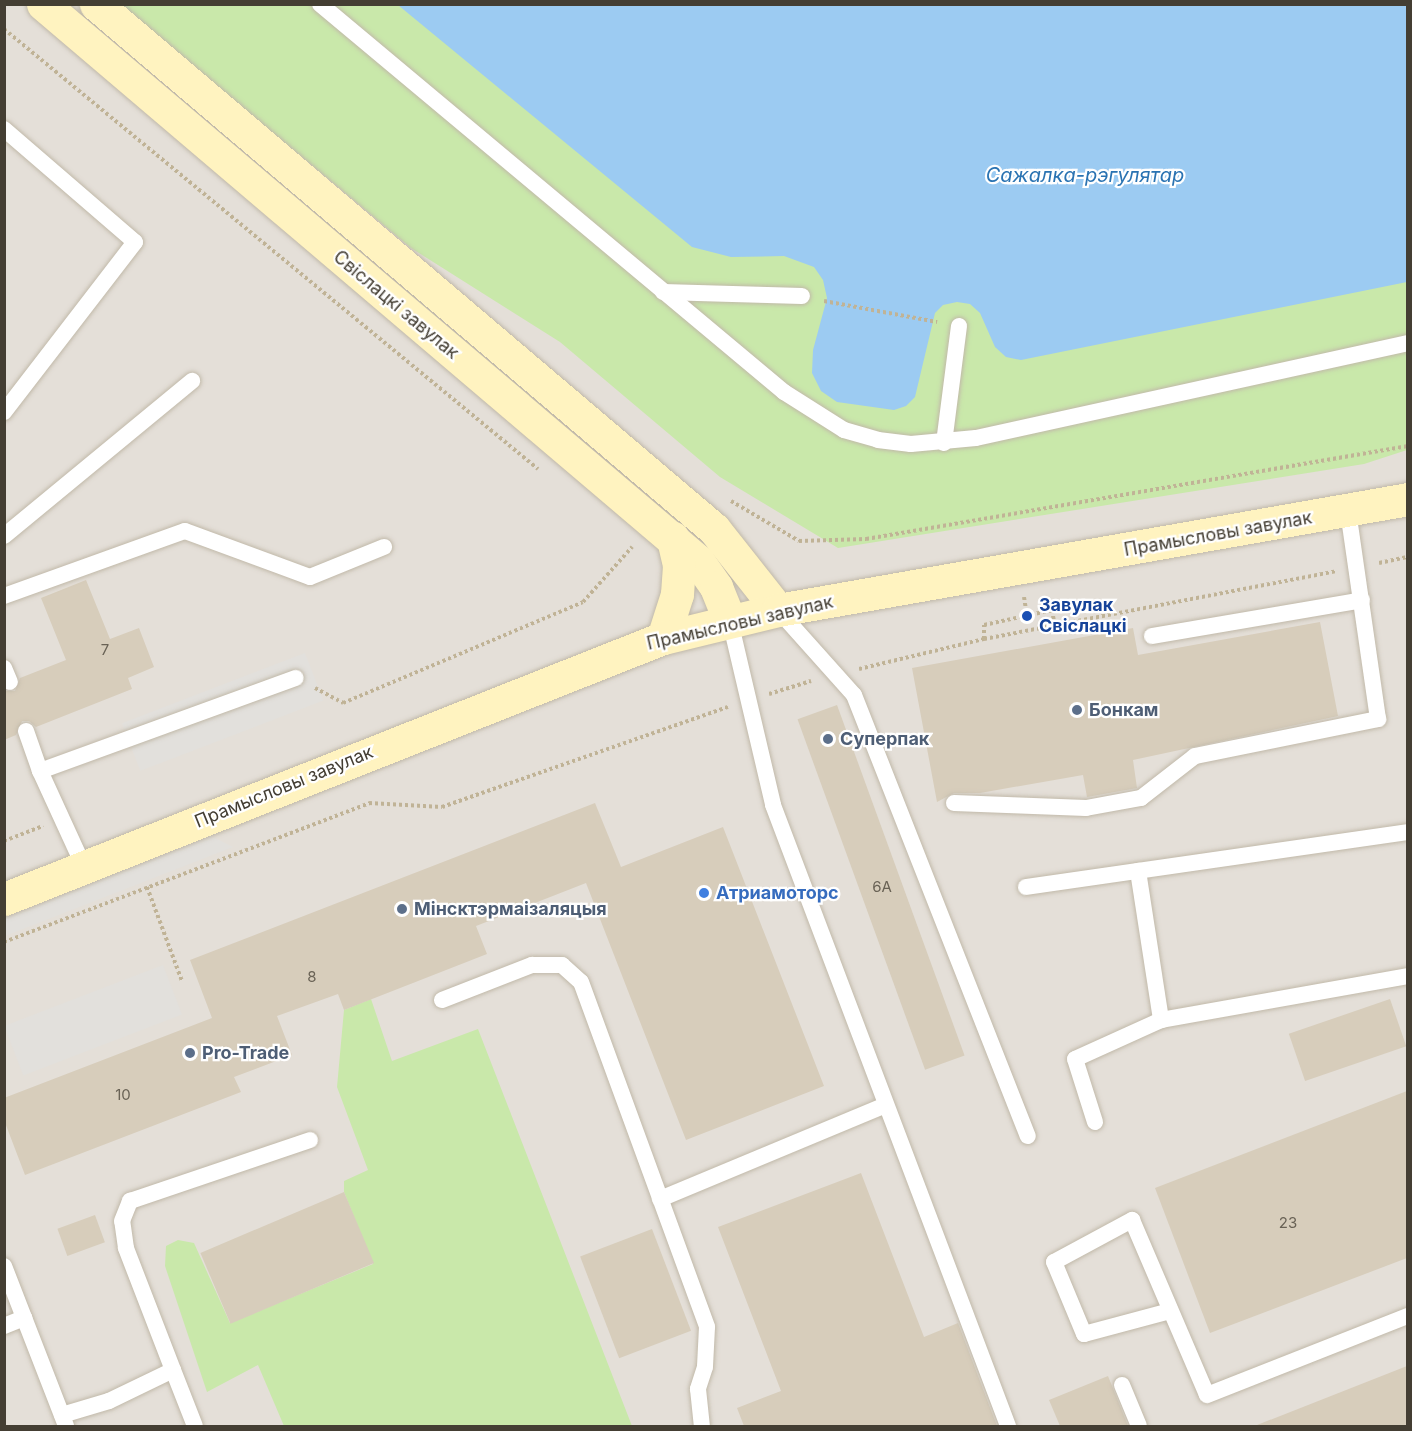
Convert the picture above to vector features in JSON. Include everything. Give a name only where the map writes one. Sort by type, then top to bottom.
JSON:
[{"type":"main road","name":"Свіслацкі завулак","points":[[43,4],[673,538],[698,561],[716,587],[730,621]]},
{"type":"main road","name":"Свіслацкі завулак","points":[[96,4],[714,529],[778,610]]},
{"type":"main road","name":"Прамысловы завулак","points":[[4,899],[663,638],[778,610],[1407,499]]},
{"type":"main road","points":[[663,638],[677,594],[679,566],[673,538]]},
{"type":"lane","points":[[320,4],[663,292],[813,413],[844,430],[878,440],[944,443],[1407,344]]},
{"type":"lane","points":[[4,129],[135,242],[4,412]]},
{"type":"lane","points":[[663,292],[802,296]]},
{"type":"lane","points":[[944,443],[958,326]]},
{"type":"lane","points":[[4,536],[192,381]]},
{"type":"lane","points":[[954,804],[1086,808],[1141,798],[1195,756],[1378,719],[1348,510]]},
{"type":"lane","points":[[4,596],[185,531],[310,577],[384,546]]},
{"type":"lane","points":[[1152,636],[1362,600]]},
{"type":"lane","points":[[778,610],[854,695],[1028,1136]]},
{"type":"lane","points":[[730,621],[746,701],[773,806],[883,1106],[1008,1426]]},
{"type":"lane","points":[[40,771],[296,678]]},
{"type":"lane","points":[[26,731],[40,771],[84,867]]},
{"type":"lane","points":[[1026,887],[1407,832]]},
{"type":"lane","points":[[1138,871],[1161,1020]]},
{"type":"lane","points":[[442,1000],[532,965],[562,965],[581,982],[707,1327],[705,1367],[698,1389],[702,1426]]},
{"type":"lane","points":[[1095,1122],[1075,1059],[1161,1020],[1407,976]]},
{"type":"lane","points":[[660,1198],[883,1106]]},
{"type":"lane","points":[[195,1426],[126,1248],[122,1221],[130,1201],[310,1140]]},
{"type":"lane","points":[[1170,1311],[1084,1334],[1054,1262],[1132,1220],[1207,1395],[1407,1316]]},
{"type":"lane","points":[[4,1266],[64,1421],[173,1370]]},
{"type":"lane","points":[[4,1326],[24,1318]]},
{"type":"lane","points":[[1122,1385],[1139,1426]]},
{"type":"path","points":[[4,29],[543,473]]},
{"type":"path","points":[[802,296],[958,326]]},
{"type":"path","points":[[723,496],[799,541],[866,539],[1407,446]]},
{"type":"path","points":[[296,678],[343,703],[583,602],[633,548],[624,541]]},
{"type":"path","points":[[4,942],[369,803],[442,807],[746,701],[833,674],[984,639],[1407,557]]},
{"type":"path","points":[[984,639],[984,625],[1052,610],[1055,627]]},
{"type":"path","points":[[4,841],[61,818]]},
{"type":"path","points":[[147,887],[182,981]]},
{"type":"shaded area","points":[[5,5],[1407,5],[1407,1426],[5,1426]]},
{"type":"shaded area","points":[[305,653],[323,701],[140,771],[122,723]]},
{"type":"shaded area","points":[[209,835],[233,847],[5,936],[5,918]]},
{"type":"shaded area","points":[[163,965],[182,1014],[23,1075],[4,1026]]},
{"type":"green space","points":[[120,5],[1407,5],[1407,450],[1364,464],[838,548],[720,477],[560,342],[411,248]]},
{"type":"green space","points":[[371,999],[392,1061],[478,1029],[632,1426],[284,1426],[258,1365],[207,1392],[165,1266],[166,1246],[178,1240],[194,1243],[230,1323],[373,1264],[344,1192],[344,1181],[368,1170],[337,1087],[344,1010]]},
{"type":"water","name":"Сажалка-рэгулятар","points":[[398,5],[1407,5],[1407,282],[1021,360],[1006,357],[995,347],[980,313],[970,304],[957,302],[943,305],[935,313],[915,397],[906,406],[894,410],[837,402],[821,391],[812,373],[813,350],[827,298],[823,280],[814,267],[784,256],[731,257],[692,247]]},
{"type":"building","points":[[86,580],[110,639],[139,628],[154,667],[128,678],[132,689],[36,727],[29,721],[22,721],[16,735],[4,740],[4,691],[15,691],[20,678],[66,660],[41,598]]},
{"type":"building","points":[[1320,622],[1338,716],[1133,760],[1137,788],[1087,797],[1083,775],[980,793],[954,793],[937,802],[912,668],[1133,628],[1138,655]]},
{"type":"building","points":[[837,705],[965,1056],[925,1070],[798,719]]},
{"type":"building","points":[[595,803],[621,867],[723,827],[824,1086],[686,1140],[586,883],[476,926],[487,954],[344,1010],[338,994],[277,1016],[292,1055],[234,1077],[241,1092],[25,1175],[4,1120],[4,1098],[212,1018],[190,960]]},
{"type":"building","points":[[1390,999],[1406,1046],[1305,1081],[1289,1034]]},
{"type":"building","points":[[1407,1091],[1407,1258],[1210,1333],[1155,1188]]},
{"type":"building","points":[[861,1173],[924,1337],[958,1323],[997,1426],[744,1426],[737,1408],[781,1391],[718,1227]]},
{"type":"building","points":[[344,1192],[374,1263],[230,1324],[200,1253]]},
{"type":"building","points":[[95,1215],[105,1242],[67,1256],[57,1229]]},
{"type":"building","points":[[652,1229],[691,1331],[619,1358],[580,1257]]},
{"type":"building","points":[[1407,1366],[1407,1426],[1257,1425]]},
{"type":"building","points":[[1108,1376],[1128,1426],[1060,1426],[1049,1400]]},
{"type":"place","name":"Завулак Свіслацкі","points":[[1027,616]]},
{"type":"place","name":"Бонкам","points":[[1077,710]]},
{"type":"place","name":"Суперпак","points":[[828,739]]},
{"type":"place","name":"Атриамоторс","points":[[704,893]]},
{"type":"place","name":"Мінсктэрмаізаляцыя","points":[[402,909]]},
{"type":"place","name":"Pro-Trade","points":[[190,1053]]}]
